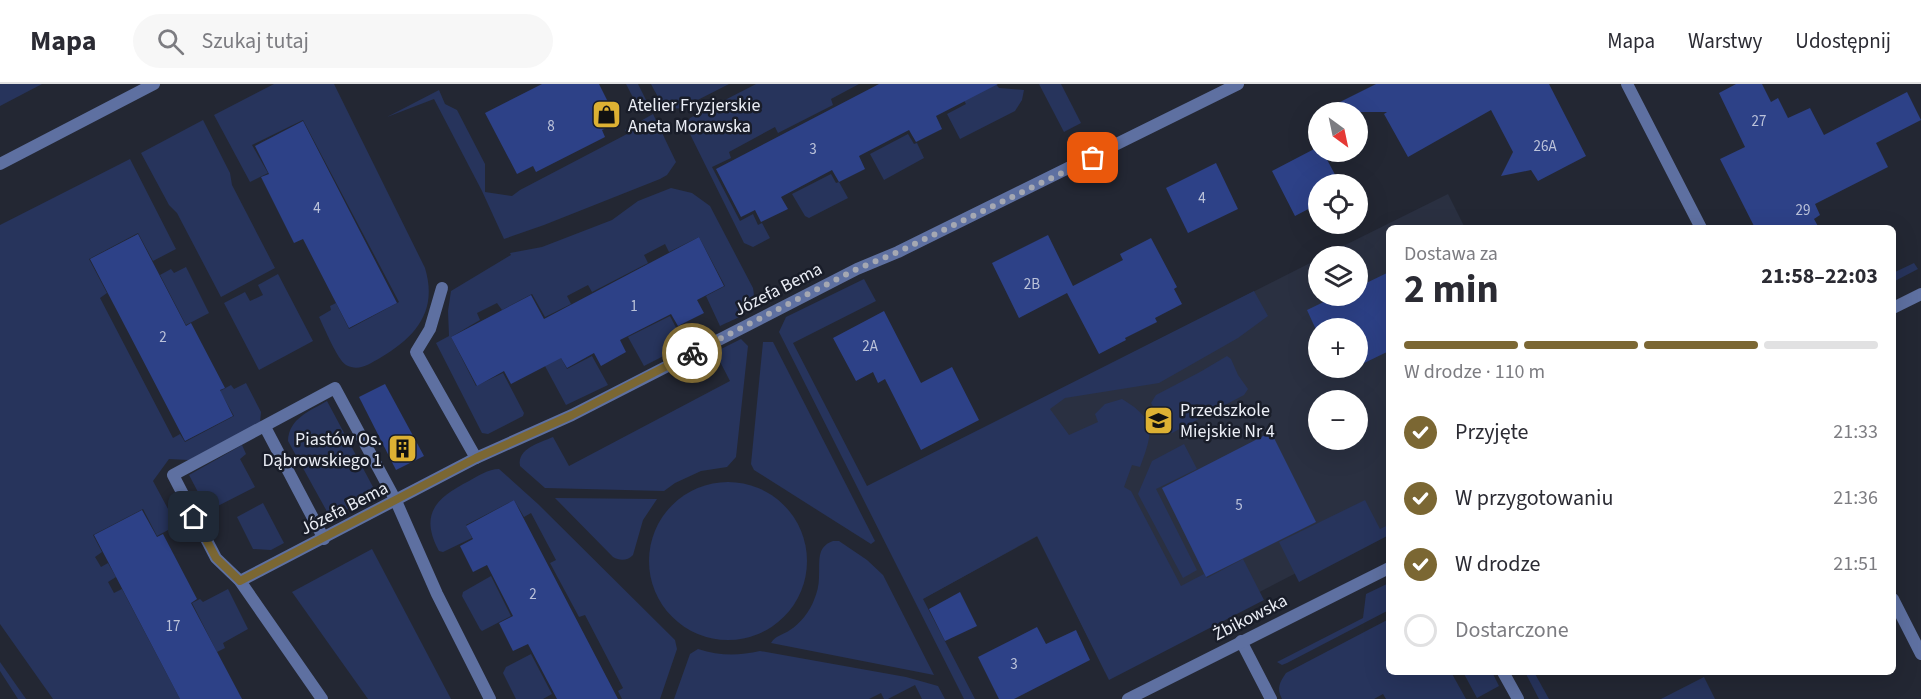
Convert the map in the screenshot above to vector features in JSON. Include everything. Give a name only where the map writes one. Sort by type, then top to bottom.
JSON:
[{"type":"street","points":[[0,164],[154,84]]},
{"type":"street","name":"Józefa Bema","points":[[240,581],[476,458],[572,415],[857,269],[898,252],[1238,84]]},
{"type":"street","points":[[1627,84],[1699,225]]},
{"type":"street","points":[[442,288],[430,329],[416,352],[476,458]]},
{"type":"street","points":[[1896,306],[1921,294]]},
{"type":"street","points":[[322,699],[240,581],[216,558],[173,475],[335,388],[396,501],[437,594],[490,699]]},
{"type":"street","points":[[265,427],[324,538]]},
{"type":"street","name":"Żbikowska","points":[[1128,699],[1386,570]]},
{"type":"street","points":[[1896,605],[1921,654]]},
{"type":"street","points":[[1241,642],[1271,699]]},
{"type":"street","points":[[1505,675],[1518,699]]},
{"type":"shaded area","points":[[0,84],[42,84],[0,106]]},
{"type":"shaded area","points":[[274,84],[334,84],[425,268],[429,297],[421,321],[413,332],[393,350],[364,366],[355,368],[342,362],[319,317],[331,310],[330,306],[336,303],[349,329],[399,302],[303,120],[252,145],[268,173],[250,182],[214,115]]},
{"type":"shaded area","points":[[626,84],[638,84],[650,108],[641,113]]},
{"type":"shaded area","points":[[651,84],[729,84],[682,108],[676,108],[662,102]]},
{"type":"shaded area","points":[[756,84],[859,84],[831,99],[833,105],[778,133],[775,127],[729,152],[731,158],[712,167],[740,221],[753,214],[758,225],[762,223],[770,238],[753,247],[744,243],[686,126],[690,118]]},
{"type":"shaded area","points":[[955,84],[996,84],[999,88],[1024,90],[1022,100],[1015,111],[960,139],[947,114],[966,104]]},
{"type":"shaded area","points":[[1039,84],[1061,84],[1081,123],[1064,132]]},
{"type":"shaded area","points":[[439,90],[445,104],[457,110],[485,164],[485,192],[512,196],[627,134],[625,130],[653,114],[676,162],[667,175],[660,179],[504,239],[434,99],[387,117]]},
{"type":"shaded area","points":[[203,120],[230,173],[232,185],[275,268],[221,297],[177,213],[169,205],[141,153]]},
{"type":"shaded area","points":[[908,134],[914,144],[917,143],[924,158],[884,180],[870,154]]},
{"type":"shaded area","points":[[130,159],[176,249],[153,261],[138,233],[89,259],[107,293],[100,298],[173,438],[180,434],[185,442],[234,416],[220,391],[231,385],[234,389],[246,383],[261,412],[260,423],[189,460],[169,459],[153,481],[174,520],[168,530],[157,536],[143,509],[93,535],[102,552],[95,557],[101,567],[108,563],[116,577],[108,582],[114,593],[122,589],[180,699],[53,699],[0,624],[0,225]]},
{"type":"shaded area","points":[[831,174],[836,183],[839,182],[848,198],[809,218],[805,216],[792,194]]},
{"type":"shaded area","points":[[671,188],[692,193],[710,206],[753,288],[753,303],[750,308],[746,313],[720,326],[706,296],[725,286],[699,237],[669,252],[665,244],[644,255],[648,263],[592,292],[588,285],[567,296],[571,304],[545,317],[532,294],[502,310],[497,303],[477,313],[480,320],[451,337],[476,386],[503,373],[524,413],[523,416],[488,434],[482,433],[436,343],[449,336],[448,311],[451,291],[511,255],[510,253],[542,247],[612,220],[638,201]]},
{"type":"shaded area","name":"Przedszkole Miejskie Nr 4","points":[[1448,194],[1464,225],[1386,225],[1386,527],[1105,672],[1038,536],[924,598],[867,487],[1308,264],[1308,306],[1368,306],[1368,246],[1343,246]]},
{"type":"shaded area","points":[[1914,263],[1918,269],[1896,280],[1896,272]]},
{"type":"shaded area","points":[[186,267],[209,313],[186,325],[160,275],[171,269],[174,273]]},
{"type":"shaded area","points":[[278,274],[313,341],[259,370],[224,303],[245,292],[250,301],[263,295],[258,285]]},
{"type":"shaded area","points":[[864,279],[876,301],[793,343],[867,486],[1254,291],[1268,316],[1238,338],[1159,383],[1065,398],[1050,409],[1069,435],[1098,422],[1095,414],[1105,404],[1122,399],[1141,414],[1149,428],[1148,445],[1140,467],[1132,465],[1124,487],[1131,491],[1181,586],[1204,574],[1207,578],[1243,559],[1264,600],[1109,680],[1037,536],[923,599],[975,699],[964,699],[779,332],[786,317]]},
{"type":"shaded area","points":[[670,316],[685,345],[644,366],[628,337]]},
{"type":"shaded area","points":[[741,339],[748,346],[736,457],[727,467],[701,471],[675,483],[664,491],[545,488],[520,466],[520,460],[526,450],[553,437],[569,466],[730,381],[715,352]]},
{"type":"shaded area","points":[[763,342],[773,342],[875,541],[871,544],[754,470],[751,464]]},
{"type":"shaded area","points":[[555,347],[567,369],[592,356],[608,385],[566,405],[539,355]]},
{"type":"shaded area","points":[[1227,356],[1248,389],[1244,395],[1172,433],[1167,430],[1151,403],[1156,395]]},
{"type":"shaded area","points":[[327,401],[373,487],[372,495],[368,500],[330,517],[288,441],[289,433],[296,421]]},
{"type":"shaded area","points":[[1184,444],[1197,469],[1156,489],[1197,570],[1183,578],[1138,494],[1152,461]]},
{"type":"shaded area","points":[[242,445],[246,454],[240,459],[255,487],[208,511],[189,475]]},
{"type":"shaded area","points":[[499,469],[538,504],[675,640],[677,649],[660,699],[622,699],[618,691],[623,688],[585,615],[579,617],[550,563],[556,560],[531,513],[524,517],[514,500],[466,525],[472,538],[443,552],[439,551],[431,527],[434,508],[457,487],[483,473]]},
{"type":"shaded area","points":[[728,482],[758,488],[772,495],[784,505],[794,517],[801,531],[807,561],[801,591],[794,605],[784,617],[772,627],[758,634],[728,640],[698,634],[684,627],[672,617],[662,605],[655,591],[649,561],[655,531],[662,517],[672,505],[684,495],[698,488]]},
{"type":"shaded area","points":[[555,498],[657,499],[643,520],[633,555],[623,560],[613,557]]},
{"type":"shaded area","points":[[1365,500],[1380,529],[1386,526],[1386,537],[1299,582],[1279,542]]},
{"type":"shaded area","points":[[263,503],[284,543],[271,550],[253,549],[237,517]]},
{"type":"shaded area","points":[[833,541],[839,541],[867,560],[883,575],[934,675],[771,643],[797,624],[810,608],[818,586],[821,551]]},
{"type":"shaded area","points":[[372,549],[451,699],[368,699],[292,592]]},
{"type":"shaded area","points":[[491,576],[511,616],[482,631],[462,596],[463,592]]},
{"type":"shaded area","points":[[1386,584],[1386,612],[1287,663],[1282,665],[1277,662],[1363,618],[1366,594]]},
{"type":"shaded area","points":[[228,589],[248,629],[223,643],[225,648],[217,652],[192,603],[200,599],[203,602]]},
{"type":"shaded area","points":[[1386,621],[1386,675],[1453,675],[1466,699],[1386,699],[1383,694],[1374,699],[1282,699],[1279,685],[1286,673]]},
{"type":"shaded area","points":[[698,649],[729,654],[760,651],[906,677],[938,686],[945,699],[922,699],[915,685],[888,699],[884,699],[881,693],[869,699],[674,699],[690,654]]},
{"type":"shaded area","points":[[531,654],[552,694],[543,699],[516,699],[503,673],[506,667]]},
{"type":"shaded area","points":[[0,662],[26,699],[18,699],[0,671]]},
{"type":"shaded area","points":[[1465,675],[1494,675],[1499,686],[1477,698]]},
{"type":"shaded area","points":[[1527,675],[1536,675],[1549,699],[1539,699]]},
{"type":"shaded area","points":[[1704,677],[1715,699],[1661,699]]},
{"type":"building","points":[[542,84],[599,84],[618,122],[602,130],[605,137],[536,172],[533,166],[517,174],[485,113]]},
{"type":"building","points":[[879,84],[998,84],[936,116],[942,129],[916,142],[909,130],[859,156],[865,169],[839,182],[832,170],[781,197],[788,209],[761,222],[755,210],[741,217],[716,169]]},
{"type":"building","points":[[1376,84],[1549,84],[1586,156],[1538,181],[1531,170],[1501,176],[1513,152],[1491,110],[1408,157],[1384,114],[1387,112],[1368,112],[1368,102],[1340,102]]},
{"type":"building","points":[[1736,84],[1762,84],[1771,102],[1778,98],[1788,118],[1810,108],[1824,135],[1907,92],[1921,120],[1876,143],[1888,167],[1815,204],[1820,215],[1814,219],[1817,225],[1753,225],[1720,159],[1745,147],[1719,93]]},
{"type":"building","points":[[303,121],[397,303],[349,328],[303,239],[294,243],[261,177],[269,174],[255,146]]},
{"type":"building","points":[[1308,152],[1308,162],[1328,162],[1335,174],[1308,174],[1308,209],[1295,216],[1272,171]]},
{"type":"building","points":[[1216,163],[1238,209],[1188,233],[1166,188]]},
{"type":"building","points":[[138,234],[186,326],[191,323],[225,388],[220,390],[233,416],[185,441],[90,259]]},
{"type":"building","points":[[1048,235],[1073,286],[1123,260],[1120,254],[1151,238],[1177,287],[1174,289],[1182,304],[1155,318],[1157,322],[1099,354],[1067,293],[1019,318],[992,263]]},
{"type":"building","points":[[699,237],[724,286],[697,300],[704,313],[678,326],[671,314],[620,340],[626,352],[601,366],[594,353],[567,368],[561,358],[511,384],[504,371],[477,386],[451,337],[531,295],[544,319]]},
{"type":"building","points":[[1386,273],[1386,352],[1368,361],[1368,318],[1311,318],[1307,310],[1315,306],[1368,306],[1368,282]]},
{"type":"building","points":[[884,311],[921,383],[952,367],[979,420],[921,450],[885,379],[878,383],[873,372],[856,381],[833,338]]},
{"type":"building","points":[[385,384],[424,456],[396,470],[359,397]]},
{"type":"building","points":[[1271,432],[1316,522],[1206,577],[1162,488]]},
{"type":"building","points":[[514,500],[618,699],[557,699],[528,644],[513,651],[499,623],[513,616],[487,565],[473,572],[460,546],[473,539],[466,526]]},
{"type":"building","points":[[142,510],[157,537],[163,534],[197,599],[191,603],[242,699],[180,699],[94,535]]},
{"type":"building","points":[[960,592],[977,626],[945,641],[929,609]]},
{"type":"building","points":[[1037,627],[1046,644],[1076,630],[1090,660],[1014,699],[999,699],[978,657]]},
{"type":"way so far","points":[[692,353],[857,269],[898,252],[1093,158]]},
{"type":"place","name":"Atelier Fryzjerskie Aneta Morawska","points":[[607,115]]},
{"type":"place","name":"Przedszkole Miejskie Nr 4","points":[[1159,420]]},
{"type":"place","name":"Piastów Os. Dąbrowskiego 1","points":[[403,449]]},
{"type":"route","points":[[194,517],[216,558],[240,581],[476,458],[572,415],[692,353]]}]
